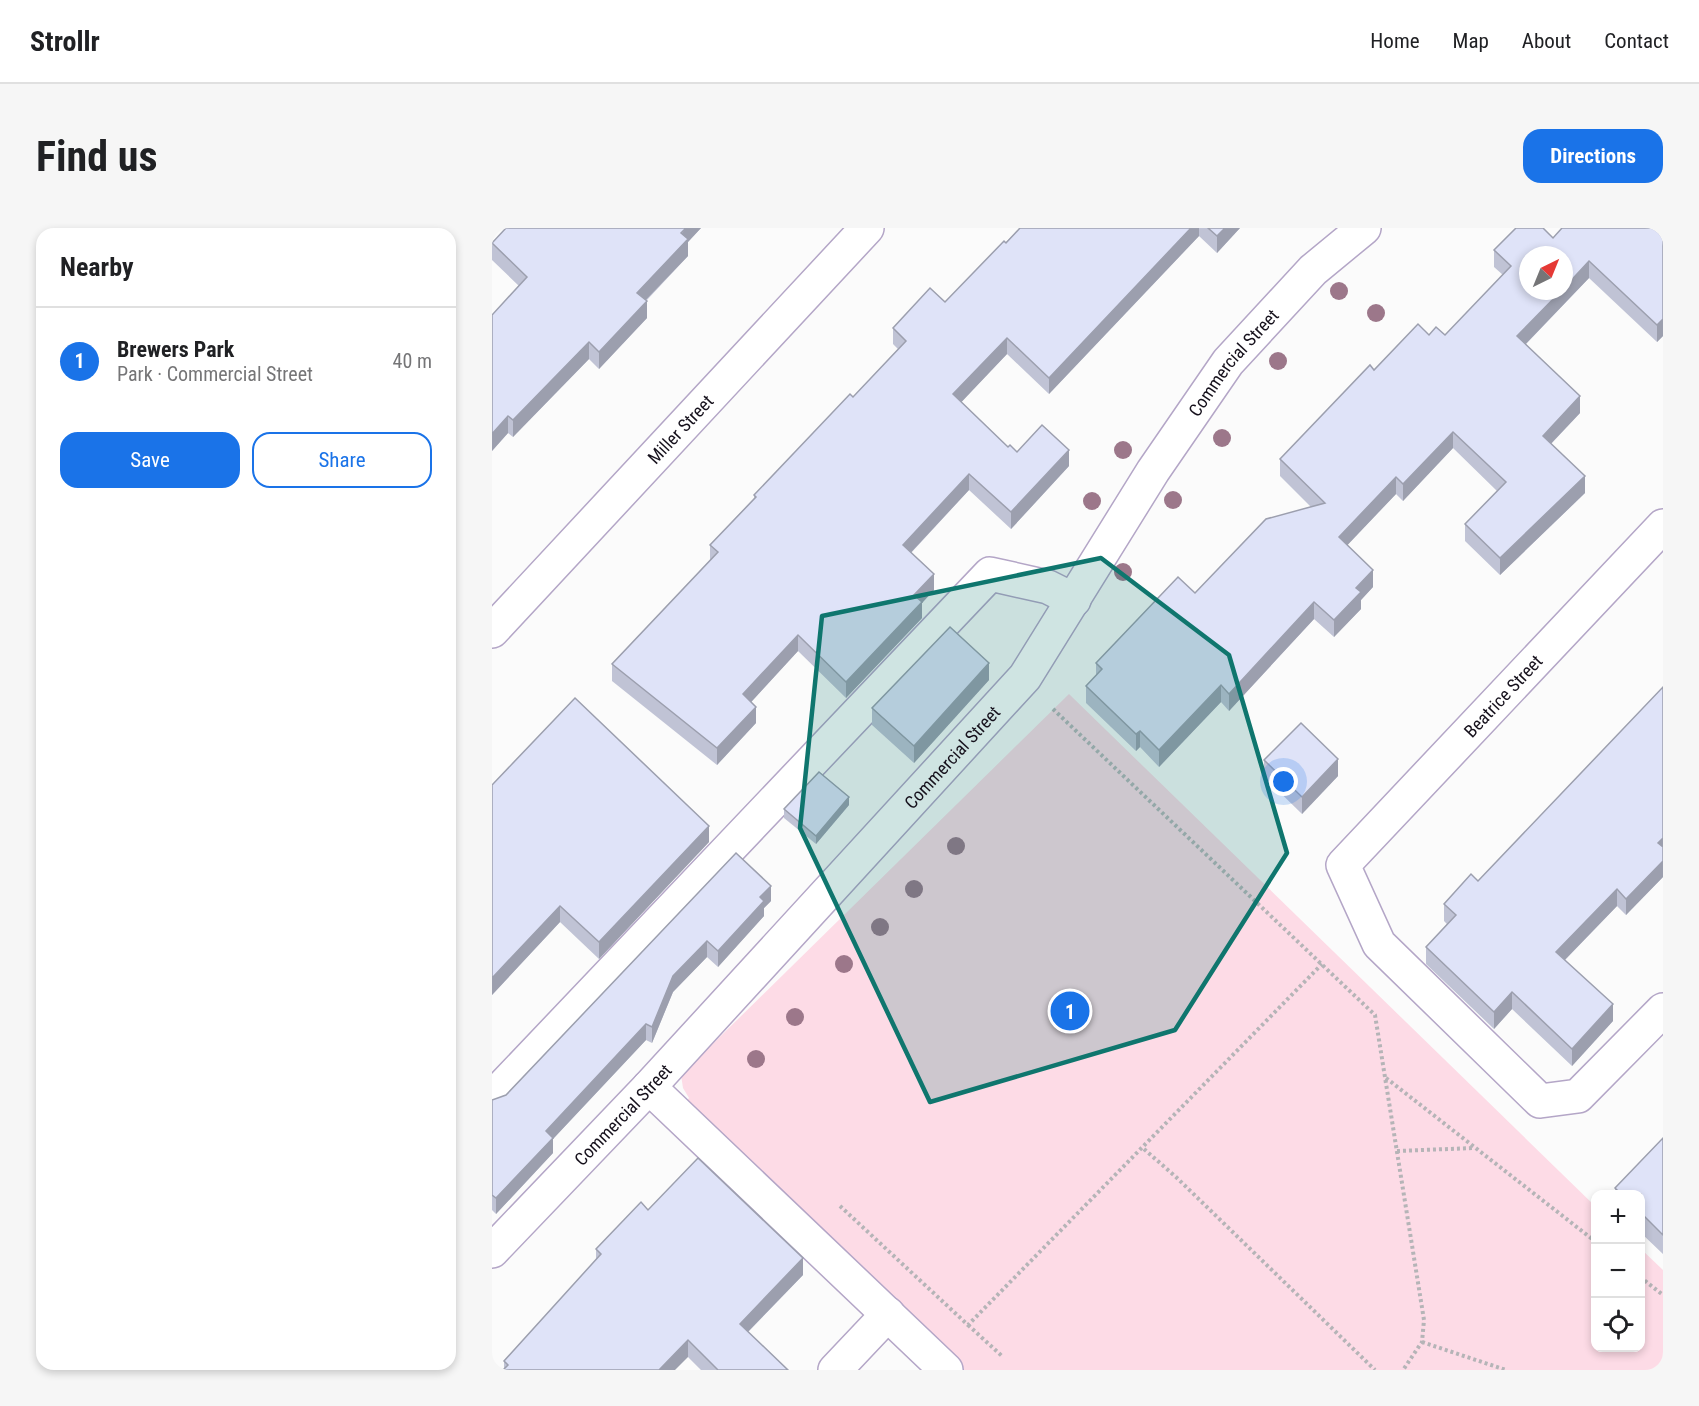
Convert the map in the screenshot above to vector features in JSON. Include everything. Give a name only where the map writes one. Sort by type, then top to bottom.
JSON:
[{"type":"street","name":"Miller Street","points":[[492,631],[867,228]]},
{"type":"street","name":"Commercial Street","points":[[492,1251],[649,1087],[1025,677],[1153,471],[1228,362],[1313,270],[1364,228]]},
{"type":"street","name":"Beatrice Street","points":[[1663,526],[1343,865],[1378,944],[1540,1101],[1578,1096],[1663,1010]]},
{"type":"street","points":[[492,1098],[990,574],[1048,587],[1074,600]]},
{"type":"street","points":[[649,1087],[946,1370]]},
{"type":"street","points":[[835,1370],[888,1314]]},
{"type":"path","points":[[1050,706],[1375,1015],[1424,1320],[1422,1342],[1403,1370]]},
{"type":"path","points":[[968,1325],[1144,1149],[1322,964]]},
{"type":"path","points":[[1386,1077],[1591,1238]]},
{"type":"path","points":[[1397,1151],[1475,1148]]},
{"type":"path","points":[[1144,1149],[1376,1370]]},
{"type":"path","points":[[837,1203],[1003,1357]]},
{"type":"path","points":[[1645,1280],[1663,1295]]},
{"type":"path","points":[[1422,1342],[1506,1370]]},
{"type":"highlighted area","points":[[1101,558],[1229,655],[1287,853],[1175,1030],[930,1102],[800,828],[822,616]]},
{"type":"shaded area","points":[[1069,694],[1591,1202],[1591,1352],[1645,1352],[1645,1253],[1663,1270],[1663,1370],[946,1370],[677,1113],[689,1098],[683,1088],[681,1075]]},
{"type":"building","points":[[506,228],[686,228],[681,233],[688,239],[637,293],[647,301],[599,352],[589,342],[513,420],[508,416],[492,434],[492,315],[527,277],[492,243]]},
{"type":"building","points":[[1020,228],[1191,228],[1049,378],[1007,338],[953,394],[1008,447],[1010,445],[1017,452],[1042,425],[1069,450],[1011,512],[969,474],[903,545],[934,574],[914,595],[922,602],[846,682],[798,635],[743,694],[756,707],[717,748],[612,664],[718,552],[710,545],[756,497],[754,495],[850,394],[853,397],[906,341],[893,328],[930,288],[945,302],[1004,241],[1006,243]]},
{"type":"building","points":[[1208,228],[1225,228],[1217,236]]},
{"type":"building","points":[[1516,228],[1543,228],[1553,238],[1562,228],[1663,228],[1663,319],[1657,325],[1589,261],[1573,278],[1573,246],[1519,246],[1519,300],[1552,300],[1517,336],[1580,396],[1543,436],[1585,476],[1500,558],[1465,524],[1506,482],[1453,432],[1403,484],[1396,477],[1339,537],[1373,570],[1356,588],[1361,592],[1334,620],[1314,602],[1229,694],[1221,685],[1159,750],[1140,731],[1136,734],[1086,686],[1102,669],[1096,663],[1178,577],[1195,593],[1266,519],[1325,503],[1280,459],[1370,365],[1374,370],[1418,324],[1429,335],[1436,327],[1445,335],[1511,266],[1494,250]]},
{"type":"building","points":[[950,627],[989,663],[914,746],[872,708]]},
{"type":"building","points":[[1663,687],[1663,838],[1658,843],[1663,847],[1663,861],[1626,899],[1617,889],[1556,952],[1613,1004],[1572,1049],[1512,992],[1494,1012],[1426,947],[1456,915],[1444,904],[1471,874],[1478,881]]},
{"type":"building","points":[[575,698],[709,826],[599,942],[560,906],[492,978],[492,785]]},
{"type":"building","points":[[1301,723],[1338,759],[1302,797],[1264,760]]},
{"type":"building","points":[[819,772],[849,797],[816,836],[784,809]]},
{"type":"building","points":[[736,853],[771,886],[760,897],[764,901],[718,951],[707,941],[673,976],[652,1027],[646,1024],[546,1131],[553,1138],[496,1198],[492,1195],[492,1100],[506,1095]]},
{"type":"building","points":[[1663,1138],[1663,1235],[1645,1217],[1645,1190],[1617,1190],[1615,1188]]},
{"type":"building","points":[[698,1158],[803,1258],[740,1324],[788,1370],[718,1370],[688,1340],[659,1370],[503,1370],[508,1365],[504,1361],[601,1254],[596,1249],[641,1202],[648,1210]]},
{"type":"place","name":"Brewers Park","points":[[1070,1011]]}]
